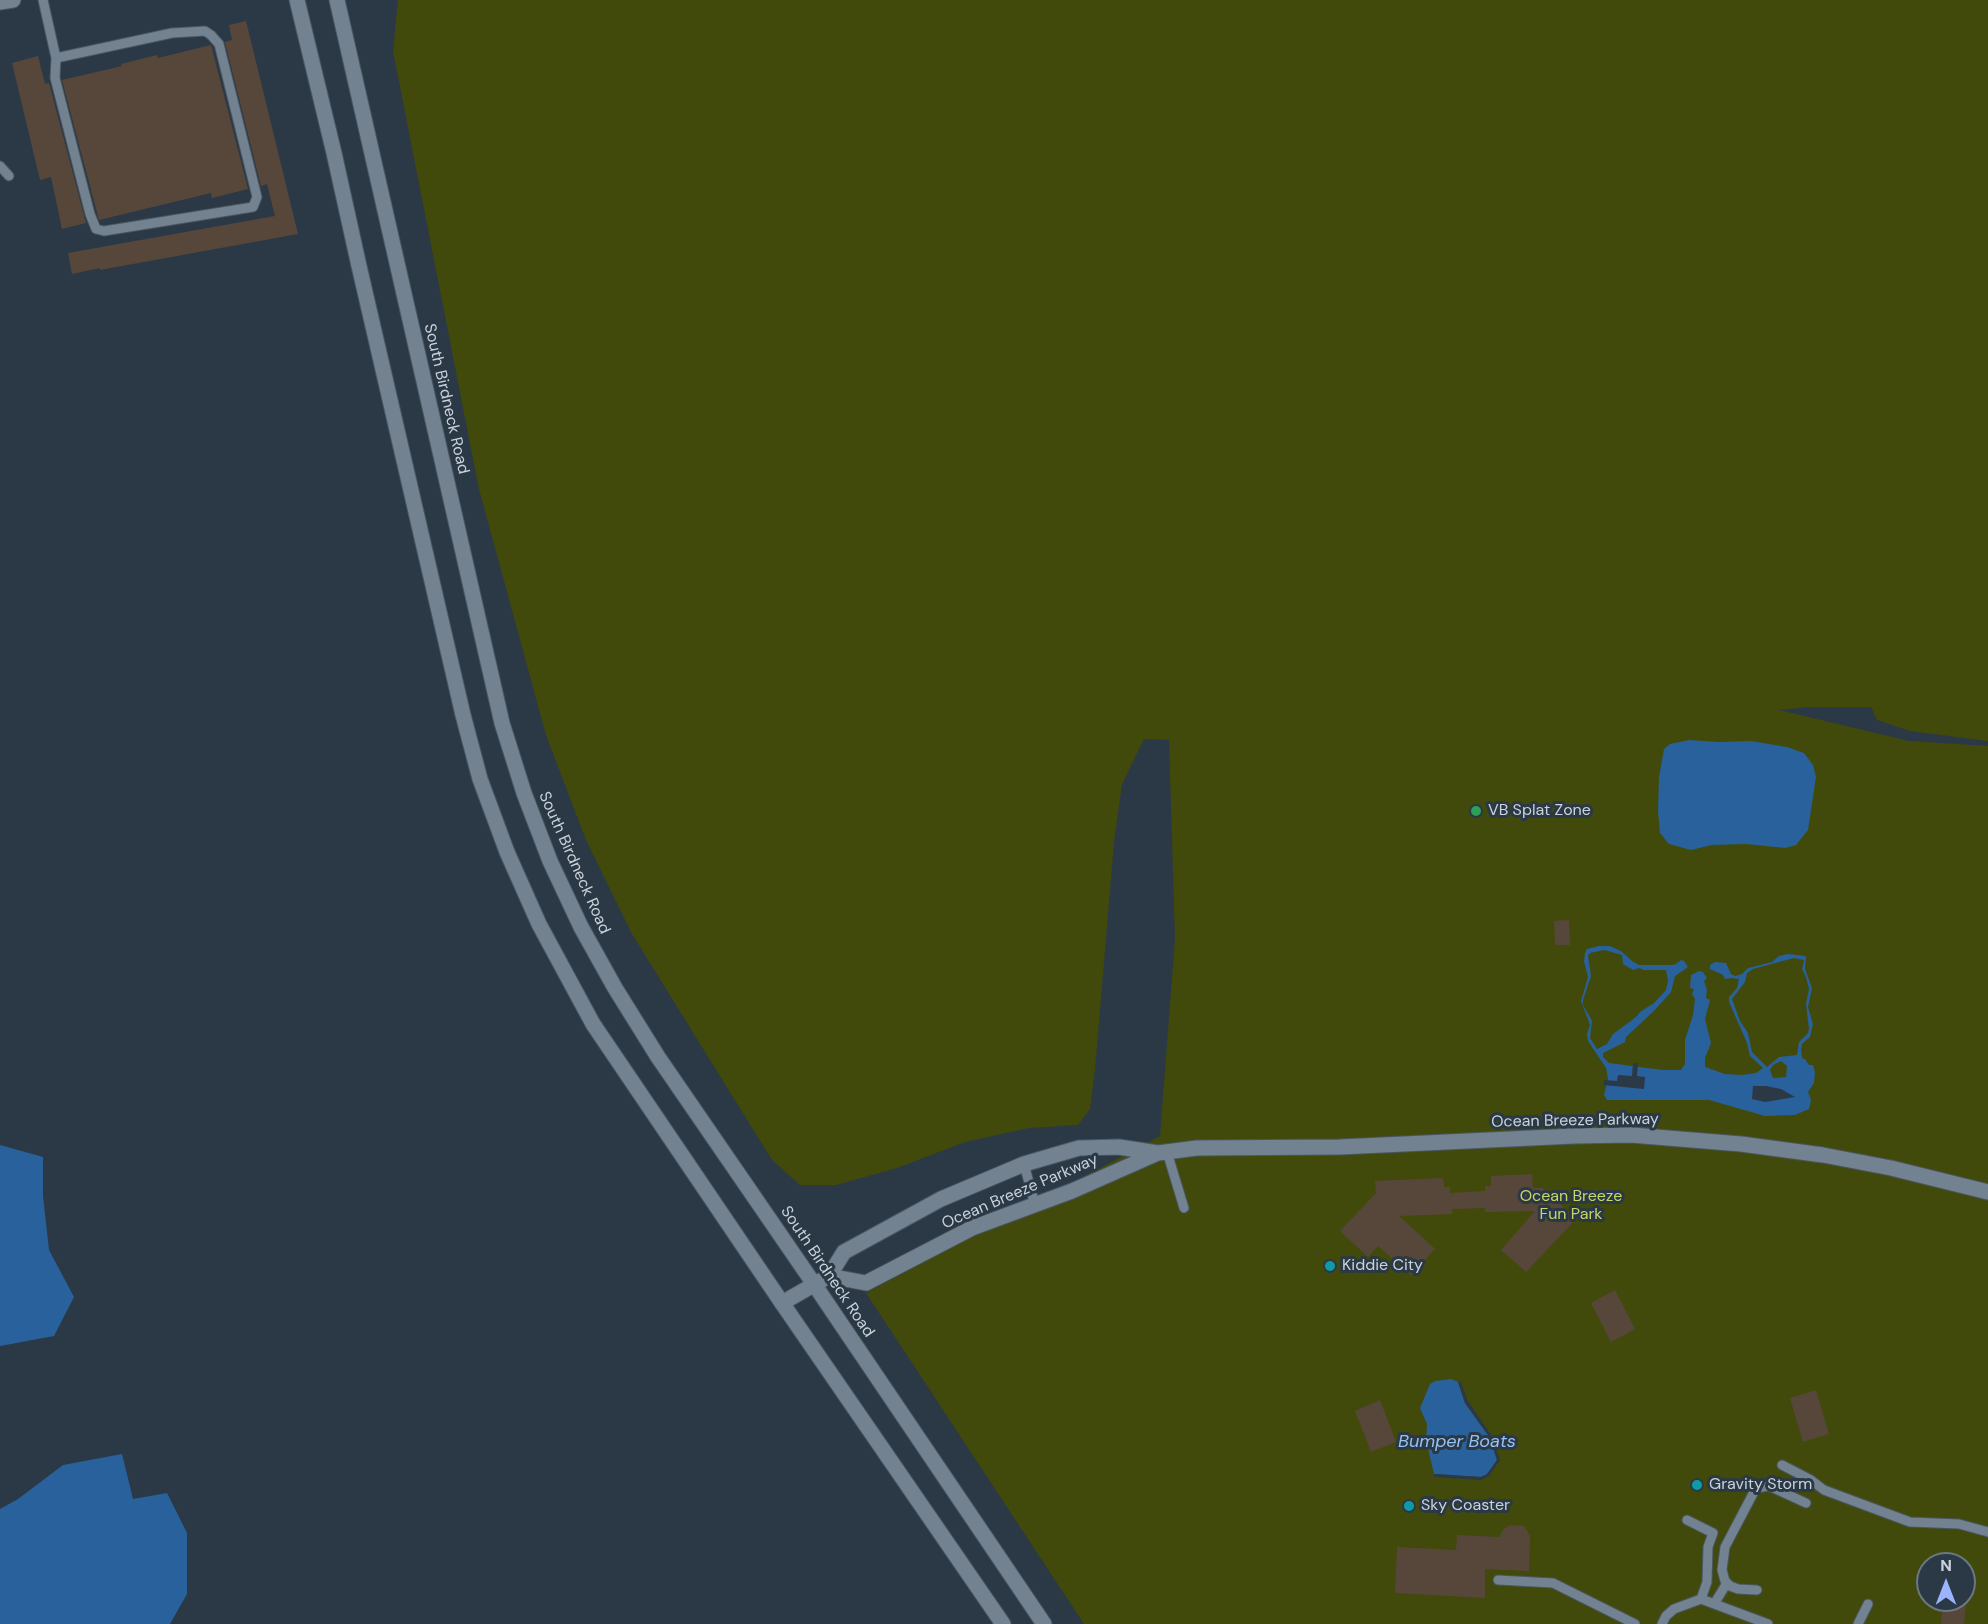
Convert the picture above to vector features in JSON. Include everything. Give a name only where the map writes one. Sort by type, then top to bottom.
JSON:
[{"type":"main road","points":[[0,2],[13,0]]},
{"type":"main road","points":[[297,0],[460,704],[480,779],[507,852],[539,924],[593,1023],[1003,1624]]},
{"type":"main road","name":"South Birdneck Road","points":[[337,0],[502,723],[524,794],[550,861],[581,927],[657,1058],[814,1284],[1044,1624]]},
{"type":"main road","name":"Ocean Breeze Parkway","points":[[782,1303],[829,1276],[844,1252],[941,1199],[1024,1164],[1079,1149],[1119,1147],[1162,1152],[1631,1135],[1741,1144],[1823,1155],[1891,1168],[1988,1192]]},
{"type":"main road","name":"Ocean Breeze Parkway","points":[[829,1276],[866,1283],[972,1228],[1072,1191],[1162,1152]]},
{"type":"lane","points":[[44,0],[56,58],[55,78],[90,214],[96,229],[104,231],[253,207],[257,197],[219,44],[211,35],[205,32],[172,33],[56,58]]},
{"type":"lane","points":[[0,165],[9,176]]},
{"type":"lane","points":[[1162,1152],[1184,1208]]},
{"type":"lane","points":[[1024,1164],[1035,1205]]},
{"type":"lane","points":[[1782,1465],[1811,1480],[1824,1490],[1894,1516],[1910,1521],[1959,1524],[1988,1532]]},
{"type":"lane","points":[[1757,1590],[1738,1589],[1727,1583],[1722,1570],[1725,1547],[1756,1488],[1769,1486],[1806,1503]]},
{"type":"lane","points":[[1687,1520],[1713,1533],[1708,1547],[1707,1582],[1701,1599]]},
{"type":"lane","points":[[1498,1580],[1553,1583],[1635,1624]]},
{"type":"lane","points":[[1714,1604],[1727,1583]]},
{"type":"lane","points":[[1662,1624],[1666,1616],[1674,1609],[1701,1599],[1768,1624]]},
{"type":"lane","points":[[1858,1624],[1868,1604]]},
{"type":"green space","name":"Ocean Breeze Fun Park","points":[[398,0],[1988,0],[1988,741],[1910,731],[1877,720],[1871,707],[1809,707],[1779,710],[1909,741],[1988,746],[1988,1624],[1084,1624],[866,1293],[1160,1136],[1175,939],[1169,740],[1144,739],[1122,784],[1114,842],[1090,1109],[1078,1125],[1029,1128],[965,1142],[897,1168],[836,1185],[800,1185],[772,1160],[632,934],[586,840],[546,735],[479,489],[393,51]]},
{"type":"water","points":[[1689,740],[1751,741],[1787,747],[1804,753],[1813,765],[1816,777],[1808,830],[1796,845],[1785,848],[1746,844],[1712,845],[1691,850],[1669,844],[1660,833],[1658,811],[1659,777],[1664,749],[1670,744]]},
{"type":"water","points":[[1610,946],[1621,951],[1639,965],[1672,965],[1681,960],[1688,967],[1675,976],[1671,992],[1626,1037],[1625,1042],[1603,1053],[1603,1057],[1609,1063],[1681,1070],[1685,1064],[1685,1040],[1693,1015],[1695,999],[1692,994],[1694,989],[1690,988],[1691,975],[1699,971],[1703,972],[1707,978],[1704,981],[1707,990],[1706,998],[1710,1000],[1705,1019],[1711,1043],[1705,1058],[1705,1067],[1725,1074],[1742,1075],[1756,1073],[1763,1068],[1750,1056],[1747,1043],[1729,1002],[1729,997],[1737,988],[1739,979],[1725,979],[1723,975],[1710,969],[1710,965],[1715,962],[1726,963],[1731,974],[1735,976],[1742,974],[1748,968],[1772,962],[1779,956],[1788,954],[1806,956],[1805,969],[1812,988],[1808,1007],[1813,1024],[1810,1037],[1802,1044],[1801,1050],[1802,1058],[1809,1065],[1813,1065],[1815,1072],[1814,1083],[1808,1092],[1811,1100],[1809,1109],[1795,1115],[1765,1116],[1709,1100],[1607,1100],[1604,1095],[1608,1079],[1606,1068],[1588,1041],[1587,1034],[1590,1025],[1581,1001],[1588,977],[1584,961],[1587,949]],"holes":[[[1604,950],[1622,955],[1623,964],[1633,970],[1640,968],[1666,970],[1668,981],[1666,990],[1654,1003],[1613,1034],[1607,1044],[1597,1049],[1590,1038],[1592,1021],[1583,1005],[1583,1000],[1591,976],[1588,956],[1590,953]],[[1794,958],[1804,960],[1802,969],[1809,989],[1806,1004],[1809,1029],[1799,1042],[1797,1055],[1779,1057],[1767,1067],[1752,1052],[1748,1033],[1740,1021],[1732,999],[1745,982],[1747,973],[1753,969]],[[1781,1061],[1787,1066],[1786,1077],[1773,1078],[1770,1070],[1773,1065]]]},
{"type":"water","points":[[0,1145],[43,1157],[43,1196],[49,1250],[74,1297],[54,1336],[0,1346]]},
{"type":"water","name":"Bumper Boats","points":[[1451,1379],[1458,1382],[1465,1403],[1490,1438],[1497,1460],[1487,1475],[1481,1477],[1434,1474],[1426,1440],[1427,1424],[1420,1408],[1430,1384]]},
{"type":"water","points":[[122,1454],[133,1499],[167,1493],[187,1533],[187,1594],[170,1624],[0,1624],[0,1509],[18,1499],[63,1465]]},
{"type":"pier","points":[[1633,1063],[1638,1063],[1637,1076],[1645,1077],[1644,1089],[1604,1085],[1604,1080],[1617,1081],[1618,1075],[1632,1076]]},
{"type":"pier","points":[[1753,1086],[1781,1089],[1795,1097],[1765,1102],[1752,1099]]},
{"type":"pier","points":[[1458,1382],[1461,1382],[1468,1401],[1492,1436],[1500,1460],[1489,1476],[1481,1480],[1434,1477],[1434,1474],[1481,1477],[1487,1474],[1497,1460],[1490,1438],[1465,1403]]},
{"type":"building","points":[[246,21],[298,234],[72,274],[68,253],[275,216],[267,184],[261,186],[225,42],[232,40],[229,25]]},
{"type":"building","points":[[211,45],[248,189],[212,198],[211,193],[99,220],[62,80],[157,55],[158,58]]},
{"type":"building","points":[[38,56],[45,84],[49,83],[86,223],[62,229],[51,177],[40,180],[12,63]]},
{"type":"building","points":[[1569,920],[1570,945],[1555,945],[1554,921]]},
{"type":"building","points":[[1532,1174],[1533,1188],[1543,1188],[1576,1219],[1526,1272],[1501,1250],[1535,1211],[1485,1212],[1485,1208],[1452,1209],[1452,1214],[1399,1216],[1435,1249],[1411,1275],[1378,1246],[1368,1257],[1340,1231],[1376,1193],[1375,1181],[1443,1178],[1444,1187],[1450,1187],[1450,1193],[1485,1191],[1485,1186],[1491,1186],[1491,1176]]},
{"type":"building","points":[[1615,1290],[1635,1329],[1611,1342],[1591,1303]]},
{"type":"building","points":[[1816,1390],[1829,1434],[1803,1442],[1790,1398]]},
{"type":"building","points":[[1380,1400],[1396,1442],[1371,1452],[1355,1411]]},
{"type":"building","points":[[1510,1525],[1524,1526],[1530,1536],[1529,1571],[1485,1569],[1485,1598],[1395,1593],[1397,1547],[1456,1550],[1457,1535],[1499,1537]]},
{"type":"building","points":[[1942,1612],[1965,1612],[1964,1624],[1941,1624]]},
{"type":"place","name":"VB Splat Zone","points":[[1476,811]]},
{"type":"place","name":"Kiddie City","points":[[1330,1266]]},
{"type":"place","name":"Gravity Storm","points":[[1697,1485]]},
{"type":"place","name":"Sky Coaster","points":[[1409,1506]]}]
